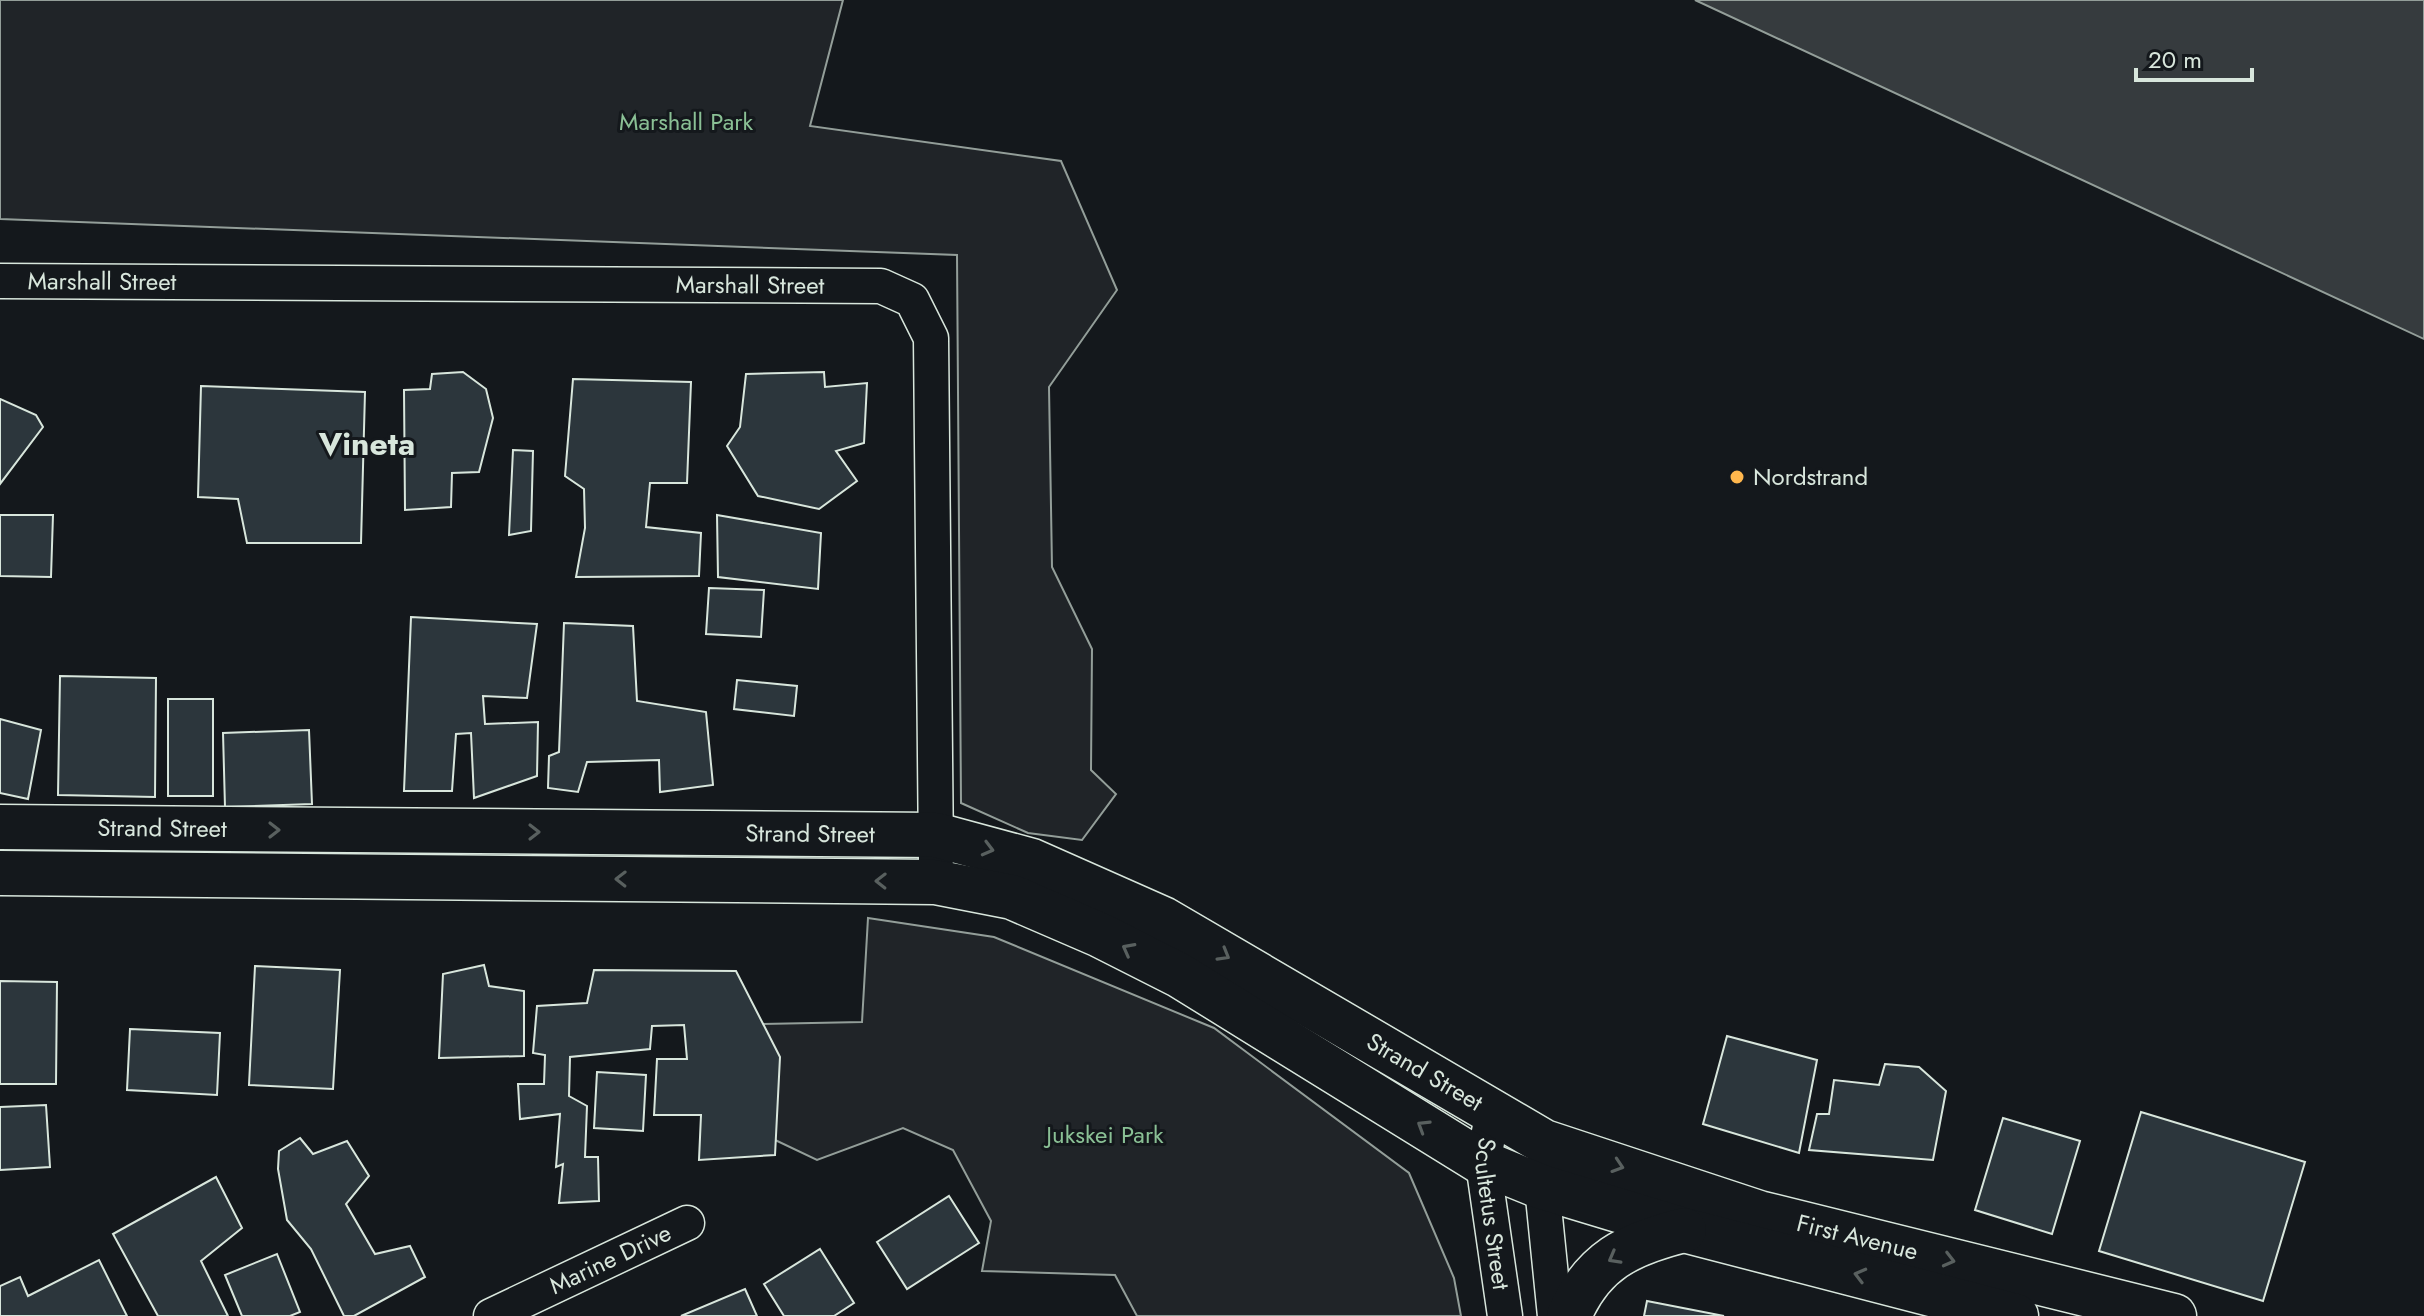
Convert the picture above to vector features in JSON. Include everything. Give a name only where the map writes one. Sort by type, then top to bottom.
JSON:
[{"type":"street","name":"Marshall Street","points":[[0,281],[881,286],[912,300],[931,338],[935,882]]},
{"type":"street","name":"Strand Street","points":[[0,827],[936,835],[1032,861],[1163,919],[1544,1142]]},
{"type":"street","name":"Strand Street","points":[[0,873],[935,882],[1012,897],[1100,935],[1179,975],[1483,1163],[1542,1187]]},
{"type":"street","name":"Scultetus Street","points":[[1493,1111],[1483,1163],[1505,1316]]},
{"type":"street","name":"Scultetus Street","points":[[1544,1142],[1542,1187],[1555,1316]]},
{"type":"street","name":"First Avenue","points":[[1544,1142],[1759,1213],[2174,1316]]},
{"type":"street","name":"First Avenue","points":[[1542,1187],[1684,1230],[2016,1316]]},
{"type":"street","name":"Marine Drive","points":[[491,1316],[687,1223]]},
{"type":"street","points":[[1569,1316],[1575,1300],[1600,1265],[1649,1239],[1684,1230]]},
{"type":"green space","name":"Marshall Park","points":[[0,0],[843,0],[810,126],[1061,161],[1117,290],[1049,387],[1052,567],[1092,649],[1091,770],[1116,794],[1082,840],[1028,833],[961,803],[957,255],[0,219]]},
{"type":"green space","name":"Jukskei Park","points":[[868,918],[994,937],[1214,1028],[1409,1173],[1454,1278],[1461,1316],[1137,1316],[1115,1275],[982,1271],[991,1221],[953,1150],[903,1128],[817,1160],[773,1139],[758,1024],[862,1022]]},
{"type":"shaded area","points":[[1695,0],[2424,0],[2424,339]]},
{"type":"building","points":[[463,372],[486,389],[493,418],[479,472],[452,473],[451,507],[405,510],[404,390],[430,389],[432,374]]},
{"type":"building","points":[[824,372],[825,387],[867,383],[864,443],[836,451],[857,481],[819,509],[758,496],[727,446],[740,427],[746,374]]},
{"type":"building","points":[[573,379],[691,382],[687,483],[650,483],[646,527],[701,533],[699,576],[576,577],[585,528],[584,489],[565,476]]},
{"type":"building","points":[[201,386],[365,392],[361,543],[247,543],[238,499],[198,497]]},
{"type":"building","points":[[0,399],[36,415],[43,427],[0,484]]},
{"type":"building","points":[[513,450],[533,451],[531,531],[509,535]]},
{"type":"building","points":[[0,515],[53,515],[51,577],[0,576]]},
{"type":"building","points":[[717,515],[821,533],[818,589],[718,577]]},
{"type":"building","points":[[709,588],[764,590],[761,637],[706,634]]},
{"type":"building","points":[[411,617],[537,624],[527,698],[483,696],[485,724],[538,722],[537,776],[474,798],[471,733],[456,734],[452,791],[404,791]]},
{"type":"building","points":[[564,623],[633,626],[637,701],[706,712],[713,785],[660,792],[659,760],[587,762],[578,792],[548,788],[549,756],[559,752]]},
{"type":"building","points":[[60,676],[156,678],[155,797],[58,795]]},
{"type":"building","points":[[737,680],[797,686],[794,716],[734,709]]},
{"type":"building","points":[[168,699],[213,699],[213,796],[168,796]]},
{"type":"building","points":[[0,719],[41,730],[28,799],[0,793]]},
{"type":"building","points":[[309,730],[312,804],[225,807],[223,733]]},
{"type":"building","points":[[484,965],[489,986],[524,991],[524,1056],[439,1058],[443,974]]},
{"type":"building","points":[[255,966],[340,970],[333,1089],[249,1085]]},
{"type":"building","points":[[594,970],[736,971],[780,1057],[775,1155],[699,1160],[701,1115],[654,1115],[657,1059],[687,1059],[684,1025],[652,1026],[650,1049],[570,1057],[569,1096],[587,1106],[585,1157],[598,1157],[599,1201],[559,1203],[563,1164],[556,1167],[560,1114],[520,1119],[518,1084],[544,1084],[545,1055],[533,1053],[537,1006],[587,1003]]},
{"type":"building","points":[[0,981],[57,982],[56,1084],[0,1084]]},
{"type":"building","points":[[130,1029],[220,1033],[217,1095],[127,1090]]},
{"type":"building","points":[[1727,1036],[1817,1060],[1799,1153],[1703,1124]]},
{"type":"building","points":[[1885,1064],[1919,1067],[1946,1091],[1933,1160],[1809,1150],[1817,1114],[1829,1114],[1834,1080],[1879,1085]]},
{"type":"building","points":[[597,1072],[646,1075],[643,1131],[594,1128]]},
{"type":"building","points":[[46,1105],[50,1167],[0,1170],[0,1107]]},
{"type":"building","points":[[2141,1112],[2305,1162],[2263,1301],[2099,1251]]},
{"type":"building","points":[[2003,1118],[2080,1141],[2052,1234],[1975,1210]]},
{"type":"building","points":[[300,1138],[313,1154],[347,1141],[369,1176],[346,1204],[375,1254],[410,1246],[425,1277],[354,1316],[344,1316],[311,1249],[287,1220],[278,1169],[279,1151]]},
{"type":"building","points":[[216,1177],[242,1228],[201,1261],[228,1316],[158,1316],[113,1234]]},
{"type":"building","points":[[949,1196],[979,1243],[907,1289],[877,1242]]},
{"type":"building","points":[[820,1249],[854,1303],[834,1316],[784,1316],[764,1284]]},
{"type":"building","points":[[277,1254],[300,1312],[290,1316],[242,1316],[225,1275]]},
{"type":"building","points":[[99,1260],[127,1316],[0,1316],[0,1286],[20,1277],[28,1296]]},
{"type":"building","points":[[745,1289],[757,1316],[681,1316]]},
{"type":"building","points":[[1647,1301],[1724,1316],[1644,1316]]},
{"type":"place","name":"Nordstrand","points":[[1737,477]]},
{"type":"district","name":"Vineta","points":[[367,444]]}]
